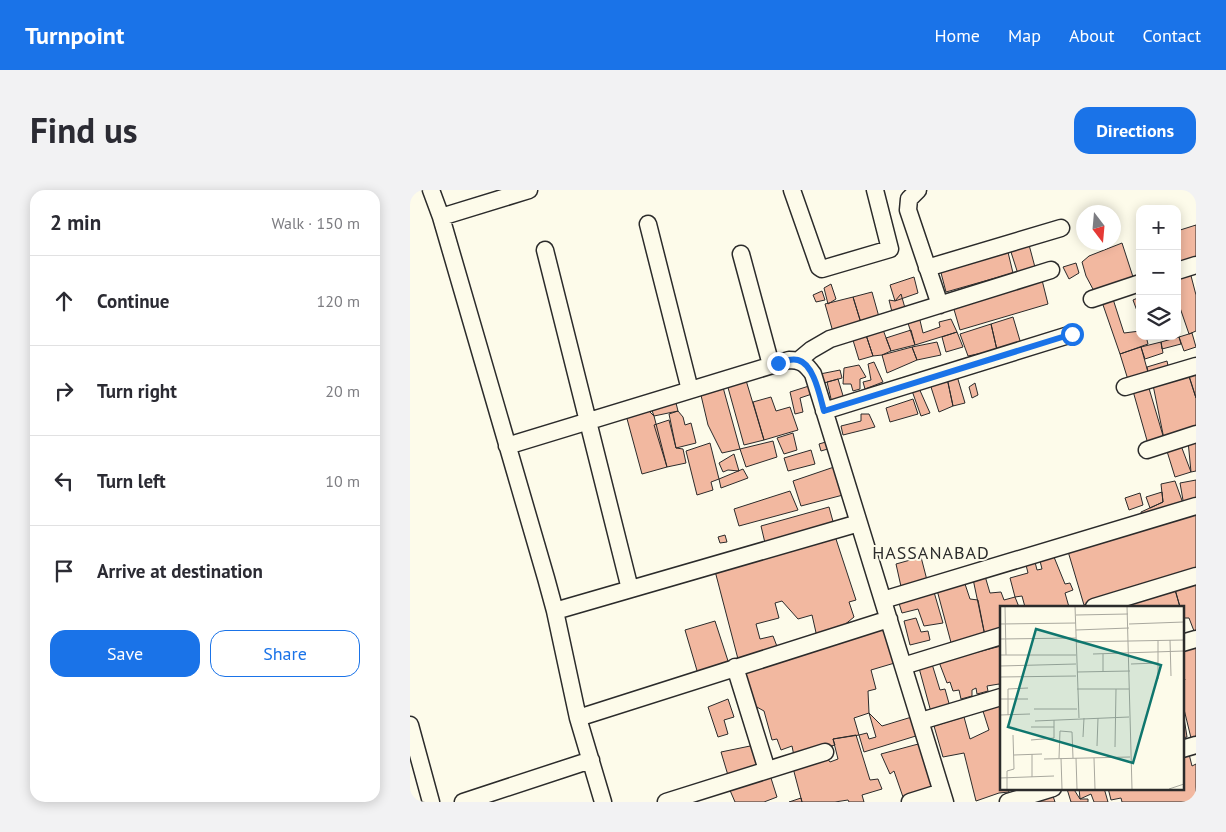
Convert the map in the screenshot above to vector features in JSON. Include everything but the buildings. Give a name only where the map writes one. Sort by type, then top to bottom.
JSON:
[{"type":"street","points":[[431,190],[441,217],[555,611],[578,718],[603,802]]},
{"type":"street","points":[[441,217],[528,190]]},
{"type":"street","points":[[792,190],[819,267],[822,269],[890,249],[875,190]]},
{"type":"street","points":[[918,190],[909,199],[908,210],[940,305]]},
{"type":"street","points":[[648,224],[690,390]]},
{"type":"street","points":[[927,268],[1061,228]]},
{"type":"street","points":[[545,250],[630,590]]},
{"type":"street","points":[[741,254],[771,365]]},
{"type":"street","points":[[1181,270],[1196,265]]},
{"type":"street","points":[[798,360],[830,339],[1051,270]]},
{"type":"street","points":[[1092,299],[1136,284]]},
{"type":"street","points":[[824,411],[1072,334]]},
{"type":"street","points":[[507,446],[788,360],[798,360],[808,366],[813,374],[943,797],[910,802]]},
{"type":"street","points":[[1126,387],[1196,366]]},
{"type":"street","points":[[1147,450],[1196,434]]},
{"type":"street","points":[[883,600],[1196,506]]},
{"type":"street","points":[[555,611],[859,523]]},
{"type":"street","points":[[1097,606],[1196,576]]},
{"type":"street","points":[[578,718],[889,619]]},
{"type":"street","points":[[904,666],[1000,636]]},
{"type":"street","points":[[736,667],[767,770]]},
{"type":"street","points":[[921,721],[1000,697]]},
{"type":"street","points":[[410,725],[431,802]]},
{"type":"street","points":[[666,802],[825,752]]},
{"type":"street","points":[[463,802],[590,760]]},
{"type":"street","points":[[1008,802],[1047,790]]},
{"type":"district","name":"HASSANABAD","points":[[931,552]]},
{"type":"route","points":[[778,363],[798,360],[808,366],[813,374],[824,411],[1072,334]]}]
